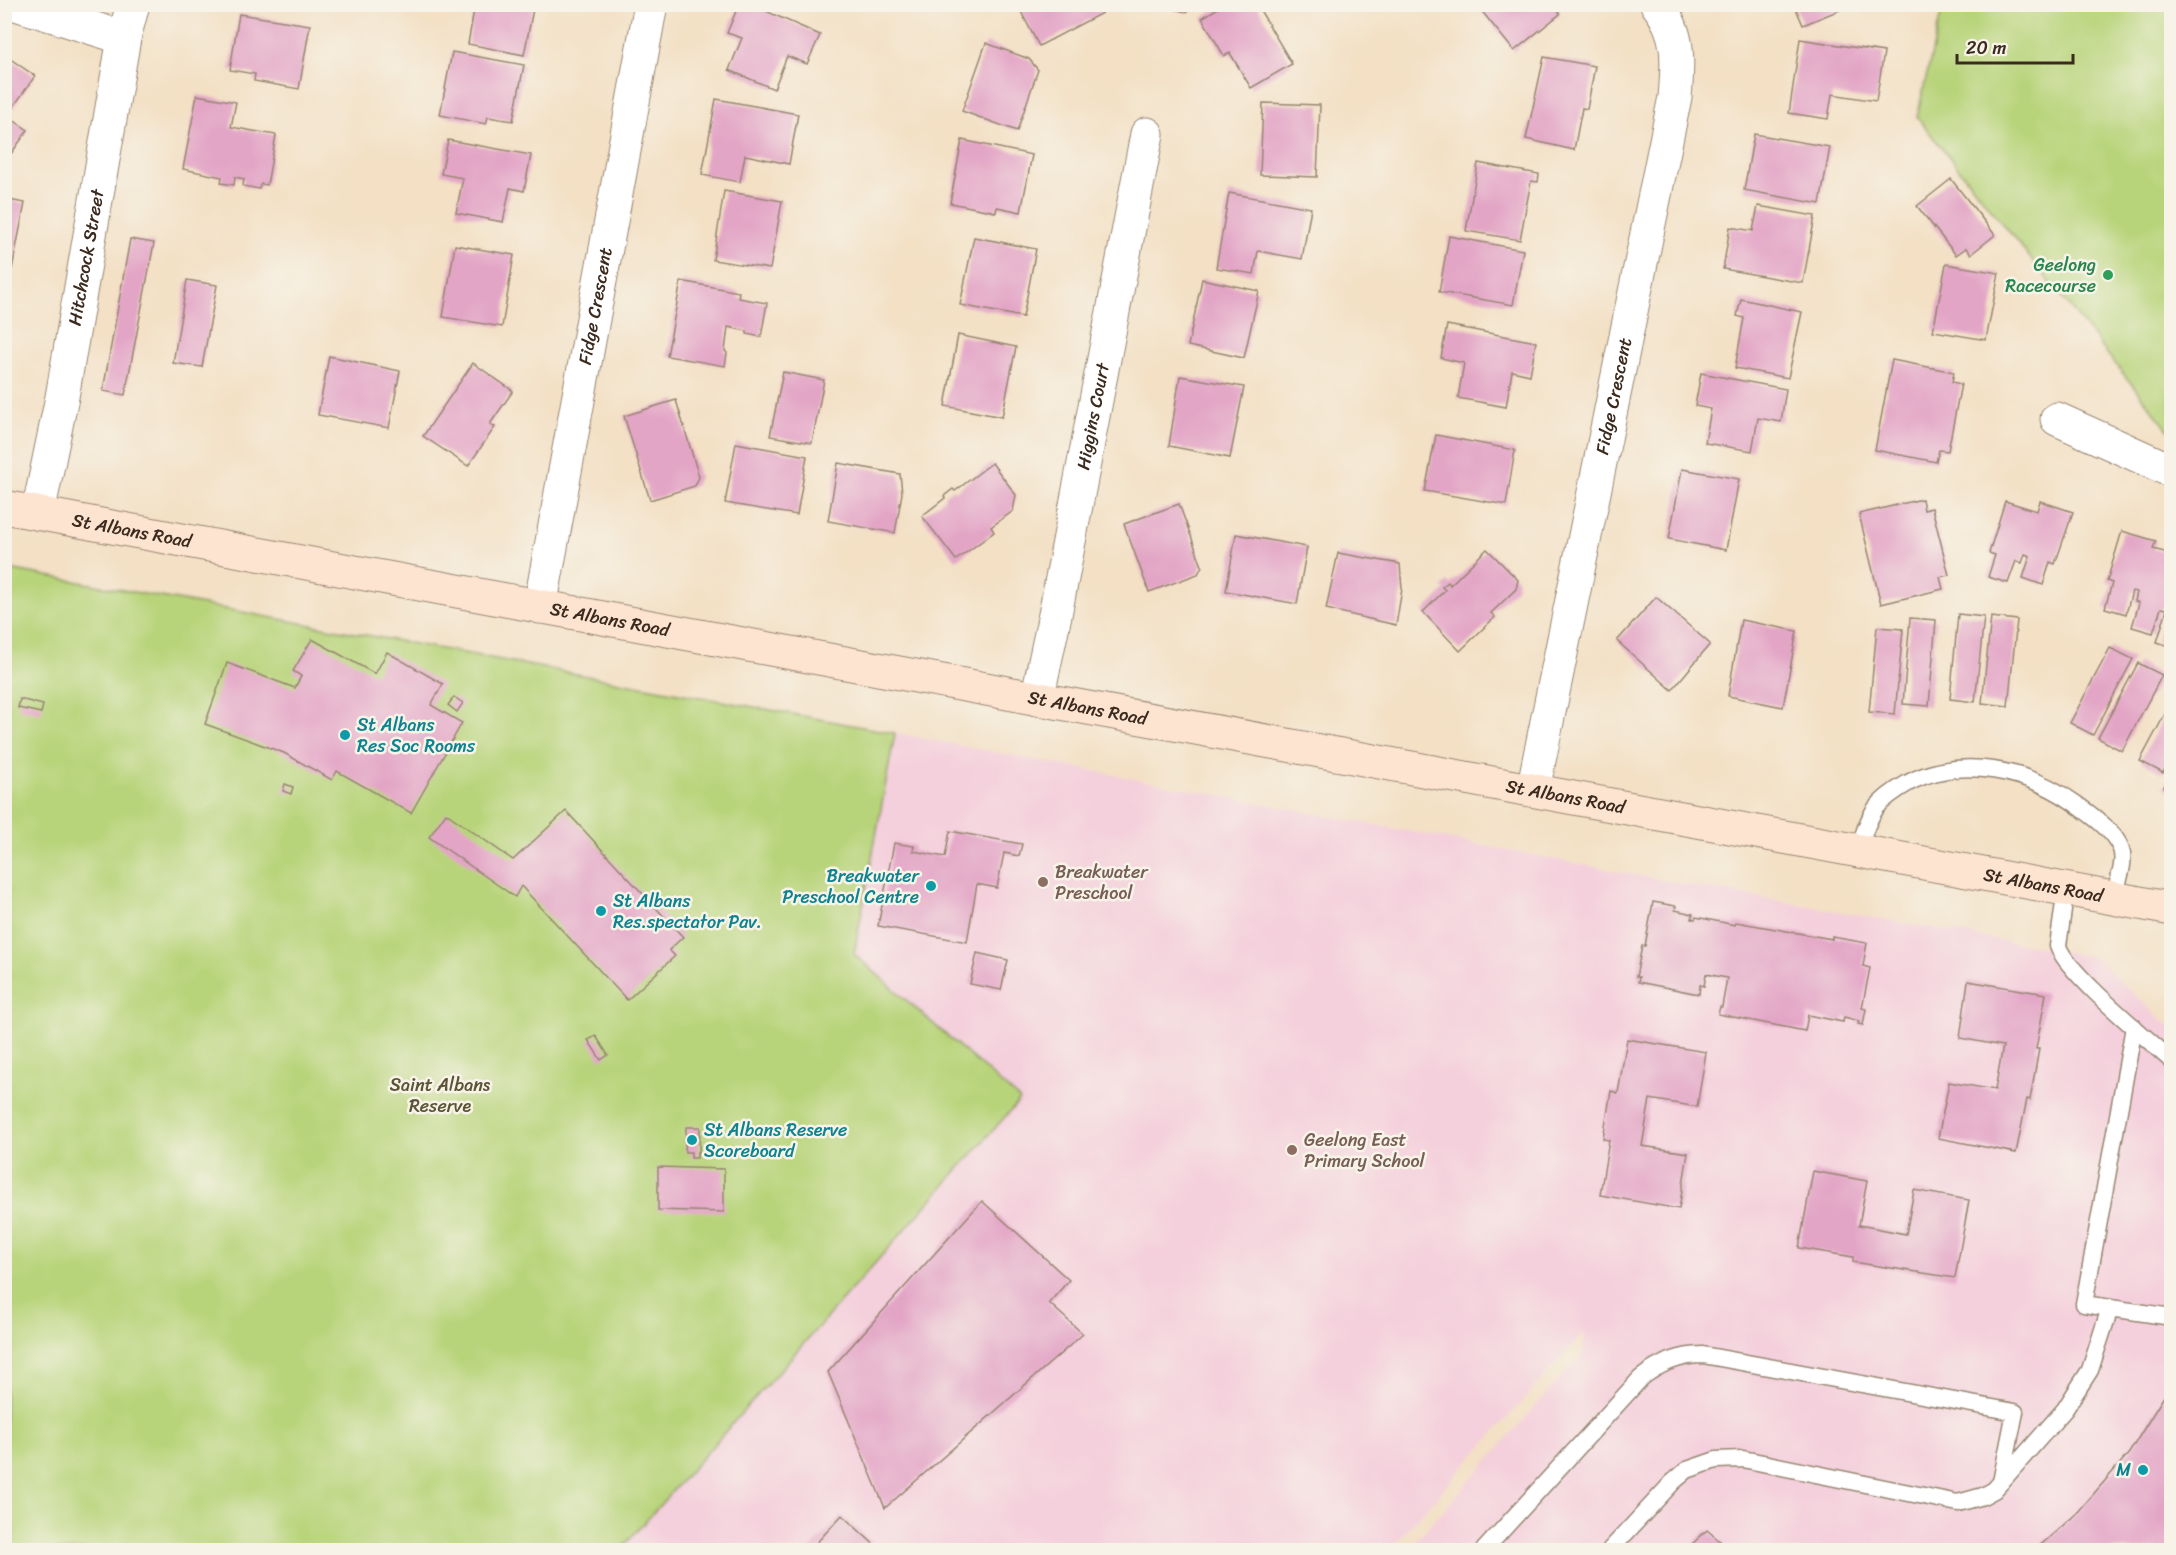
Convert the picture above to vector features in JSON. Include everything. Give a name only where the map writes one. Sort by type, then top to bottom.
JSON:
[{"type":"street","points":[[16,4],[124,38]]},
{"type":"street","name":"Hitchcock Street","points":[[38,513],[62,398],[124,38],[134,4]]},
{"type":"street","name":"Fidge Crescent","points":[[540,607],[651,4]]},
{"type":"street","name":"Fidge Crescent","points":[[1533,790],[1676,97],[1679,58],[1673,32],[1657,4]]},
{"type":"street","name":"Higgins Court","points":[[1037,699],[1147,134]]},
{"type":"street","points":[[2057,419],[2172,471]]},
{"type":"street","name":"St Albans Road","points":[[4,507],[2172,909]]},
{"type":"lane","points":[[1858,850],[1877,807],[1903,786],[1941,771],[1968,768],[1998,771],[2035,781],[2057,790],[2109,832],[2118,843],[2122,855],[2114,898]]},
{"type":"lane","points":[[2066,889],[2058,946],[2060,952],[2079,975],[2172,1061]]},
{"type":"lane","points":[[2134,1027],[2084,1304],[2172,1317]]},
{"type":"lane","points":[[1610,1551],[1680,1476],[1697,1466],[1716,1460],[1743,1459],[1958,1503],[1983,1496],[2000,1484],[2055,1423],[2078,1391],[2090,1370],[2110,1308]]},
{"type":"lane","points":[[1484,1551],[1641,1378],[1675,1358],[1694,1355],[2015,1412],[2000,1484]]},
{"type":"shaded area","points":[[895,733],[1662,880],[2094,957],[2171,1028],[2171,1550],[1408,1550],[1582,1354],[1585,1331],[1389,1550],[611,1550],[1020,1100],[853,954]]},
{"type":"green space","name":"Geelong Racecourse","points":[[1943,5],[2171,5],[2171,433],[1917,117]]},
{"type":"green space","name":"Saint Albans Reserve","points":[[4,568],[895,733],[854,954],[1020,1100],[620,1550],[5,1550]]},
{"type":"building","points":[[475,4],[534,4],[524,55],[468,44]]},
{"type":"building","points":[[739,4],[750,4],[820,35],[807,64],[787,56],[774,89],[729,70],[742,38],[727,33]]},
{"type":"building","points":[[1017,4],[1098,4],[1102,13],[1039,46]]},
{"type":"building","points":[[1151,4],[1188,4],[1187,12]]},
{"type":"building","points":[[1476,4],[1553,4],[1560,14],[1514,51]]},
{"type":"building","points":[[1794,4],[1852,4],[1852,5],[1803,25]]},
{"type":"building","points":[[1216,5],[1257,5],[1292,64],[1251,88],[1230,53],[1224,56],[1202,18],[1218,8]]},
{"type":"building","points":[[239,14],[310,25],[299,89],[254,81],[255,74],[230,70]]},
{"type":"building","points":[[1800,39],[1884,52],[1876,101],[1832,94],[1828,119],[1789,113]]},
{"type":"building","points":[[986,43],[1029,59],[1038,70],[1017,131],[962,111]]},
{"type":"building","points":[[452,52],[524,65],[513,121],[488,117],[486,124],[440,115]]},
{"type":"building","points":[[6,56],[35,76],[7,116],[28,130],[8,158],[4,156]]},
{"type":"building","points":[[1544,57],[1595,66],[1587,109],[1582,108],[1574,150],[1526,139]]},
{"type":"building","points":[[197,95],[236,102],[231,127],[276,135],[267,185],[261,184],[259,189],[243,186],[244,179],[235,177],[234,185],[221,183],[222,177],[183,169]]},
{"type":"building","points":[[716,99],[798,114],[789,164],[745,155],[740,182],[702,175]]},
{"type":"building","points":[[1263,103],[1320,105],[1317,177],[1260,175]]},
{"type":"building","points":[[1754,134],[1830,147],[1820,204],[1744,190]]},
{"type":"building","points":[[448,140],[531,155],[524,191],[510,188],[503,222],[456,213],[463,178],[441,174]]},
{"type":"building","points":[[962,140],[1032,155],[1021,212],[997,207],[996,212],[950,203]]},
{"type":"building","points":[[1478,163],[1539,174],[1538,182],[1531,181],[1520,240],[1466,231]]},
{"type":"building","points":[[1951,179],[1995,235],[1971,254],[1966,248],[1956,255],[1917,206]]},
{"type":"building","points":[[724,191],[782,201],[770,269],[713,260]]},
{"type":"building","points":[[1229,193],[1311,208],[1302,259],[1258,251],[1254,274],[1216,268]]},
{"type":"building","points":[[4,199],[25,203],[12,269],[4,267]]},
{"type":"building","points":[[1758,206],[1815,216],[1803,283],[1723,269],[1730,227],[1753,231]]},
{"type":"building","points":[[1449,236],[1523,250],[1513,305],[1439,292]]},
{"type":"building","points":[[974,237],[1036,249],[1023,317],[960,305]]},
{"type":"building","points":[[130,239],[154,243],[125,395],[103,391]]},
{"type":"building","points":[[455,245],[514,255],[502,327],[443,317]]},
{"type":"building","points":[[1946,264],[1999,273],[1986,340],[1933,331]]},
{"type":"building","points":[[1202,279],[1259,291],[1244,358],[1188,346]]},
{"type":"building","points":[[187,280],[217,285],[202,367],[173,363]]},
{"type":"building","points":[[681,281],[739,292],[738,298],[767,303],[761,337],[728,327],[725,366],[667,356]]},
{"type":"building","points":[[1741,299],[1802,312],[1788,378],[1735,368],[1744,318],[1737,316]]},
{"type":"building","points":[[1447,325],[1536,342],[1530,375],[1512,371],[1506,407],[1458,398],[1464,363],[1441,358]]},
{"type":"building","points":[[958,335],[1016,347],[1002,417],[945,406]]},
{"type":"building","points":[[329,356],[400,371],[389,428],[318,415]]},
{"type":"building","points":[[1892,360],[1954,372],[1952,382],[1961,384],[1948,451],[1939,450],[1936,462],[1875,450]]},
{"type":"building","points":[[473,363],[513,391],[490,424],[495,427],[468,466],[423,436]]},
{"type":"building","points":[[783,372],[824,380],[812,443],[770,436]]},
{"type":"building","points":[[1701,373],[1786,389],[1781,422],[1758,418],[1752,451],[1705,443],[1711,409],[1695,406]]},
{"type":"building","points":[[1180,376],[1244,387],[1230,458],[1169,446]]},
{"type":"building","points":[[676,400],[699,477],[695,486],[650,500],[624,416]]},
{"type":"building","points":[[1436,435],[1515,450],[1506,505],[1425,491]]},
{"type":"building","points":[[736,443],[807,456],[797,515],[725,503]]},
{"type":"building","points":[[838,463],[900,474],[902,493],[895,533],[828,521]]},
{"type":"building","points":[[992,463],[1016,495],[1013,511],[991,527],[994,532],[956,560],[922,516],[953,489],[955,491]]},
{"type":"building","points":[[1682,469],[1739,479],[1726,550],[1669,539]]},
{"type":"building","points":[[1922,499],[1924,510],[1932,508],[1949,575],[1940,577],[1943,589],[1881,604],[1859,514]]},
{"type":"building","points":[[2005,501],[2037,511],[2040,501],[2073,512],[2055,564],[2050,562],[2043,585],[2023,578],[2030,556],[2025,554],[2022,563],[2016,561],[2008,583],[1988,577],[1995,555],[1989,553]]},
{"type":"building","points":[[1179,504],[1202,566],[1198,574],[1149,592],[1124,524]]},
{"type":"building","points":[[2122,531],[2156,541],[2153,549],[2172,554],[2172,647],[2157,642],[2167,609],[2161,608],[2153,633],[2132,627],[2139,603],[2135,601],[2137,592],[2132,591],[2126,614],[2105,608],[2112,583],[2107,581]]},
{"type":"building","points":[[1236,534],[1307,547],[1297,604],[1226,591]]},
{"type":"building","points":[[1487,549],[1518,580],[1516,589],[1491,613],[1495,617],[1460,651],[1423,612],[1445,590],[1442,587],[1448,582],[1450,585]]},
{"type":"building","points":[[1338,553],[1400,564],[1402,589],[1396,625],[1326,609]]},
{"type":"building","points":[[1656,597],[1710,644],[1672,690],[1617,641]]},
{"type":"building","points":[[1958,614],[1984,617],[1975,702],[1950,699]]},
{"type":"building","points":[[1991,617],[2017,620],[2008,706],[1982,703]]},
{"type":"building","points":[[1910,618],[1936,620],[1929,706],[1903,704]]},
{"type":"building","points":[[1741,620],[1797,631],[1783,707],[1728,696]]},
{"type":"building","points":[[1877,627],[1903,629],[1895,714],[1869,712]]},
{"type":"building","name":"St Albans Res Soc Rooms","points":[[312,639],[375,674],[387,652],[443,684],[431,705],[462,723],[411,813],[337,771],[332,780],[284,753],[205,724],[227,663],[295,688],[301,676],[293,671]]},
{"type":"building","points":[[2110,648],[2133,659],[2093,735],[2070,723]]},
{"type":"building","points":[[2138,663],[2162,675],[2122,751],[2098,738]]},
{"type":"building","points":[[454,697],[463,703],[457,712],[448,705]]},
{"type":"building","points":[[20,699],[43,705],[41,713],[18,708]]},
{"type":"building","points":[[2172,701],[2172,756],[2163,773],[2140,761]]},
{"type":"building","points":[[2172,772],[2172,791],[2164,787]]},
{"type":"building","points":[[285,784],[293,787],[291,794],[283,791]]},
{"type":"building","name":"St Albans Res.spectator Pav.","points":[[566,811],[683,937],[669,950],[675,956],[627,1000],[521,886],[515,897],[429,837],[446,813],[513,860]]},
{"type":"building","name":"Breakwater Preschool Centre","points":[[950,831],[1022,844],[1019,856],[1004,853],[997,888],[977,884],[967,942],[878,926],[894,843],[914,846],[913,851],[945,857]]},
{"type":"building","points":[[1653,902],[1676,906],[1675,910],[1693,914],[1692,919],[1696,917],[1735,925],[1736,922],[1867,943],[1863,966],[1870,968],[1862,1008],[1866,1009],[1863,1025],[1858,1024],[1859,1021],[1844,1017],[1843,1022],[1808,1015],[1805,1031],[1718,1014],[1722,1007],[1727,978],[1706,974],[1704,986],[1700,985],[1699,994],[1638,982],[1639,977],[1636,977],[1642,946],[1645,946]]},
{"type":"building","points":[[977,953],[1008,960],[1001,990],[970,984]]},
{"type":"building","points":[[1968,981],[2046,994],[2030,1100],[2027,1099],[2016,1153],[1938,1138],[1949,1082],[1995,1090],[2003,1046],[1960,1038]]},
{"type":"building","points":[[596,1036],[608,1055],[601,1060],[588,1040]]},
{"type":"building","points":[[1627,1039],[1706,1052],[1697,1107],[1650,1099],[1642,1146],[1688,1153],[1679,1209],[1600,1195],[1609,1140],[1603,1139],[1611,1091],[1618,1093]]},
{"type":"building","name":"St Albans Reserve Scoreboard","points":[[686,1127],[700,1127],[697,1158],[691,1158],[691,1152],[685,1152]]},
{"type":"building","points":[[658,1167],[724,1169],[724,1212],[658,1210]]},
{"type":"building","points":[[1813,1171],[1867,1181],[1859,1225],[1906,1234],[1914,1190],[1969,1200],[1955,1278],[1853,1262],[1853,1257],[1799,1248]]},
{"type":"building","points":[[982,1201],[1069,1280],[1049,1303],[1083,1334],[885,1508],[828,1372]]},
{"type":"building","name":"M","points":[[2169,1388],[2172,1390],[2172,1550],[2035,1550],[2077,1513],[2129,1453]]},
{"type":"building","points":[[842,1515],[880,1550],[810,1550]]},
{"type":"building","points":[[1707,1530],[1730,1550],[1686,1550]]},
{"type":"place","name":"Geelong Racecourse","points":[[2108,275]]},
{"type":"place","name":"St Albans Res Soc Rooms","points":[[345,735]]},
{"type":"place","name":"Breakwater Preschool","points":[[1043,882]]},
{"type":"place","name":"Breakwater Preschool Centre","points":[[931,886]]},
{"type":"place","name":"St Albans Res.spectator Pav.","points":[[601,911]]},
{"type":"place","name":"St Albans Reserve Scoreboard","points":[[692,1140]]},
{"type":"place","name":"Geelong East Primary School","points":[[1292,1150]]},
{"type":"place","name":"M","points":[[2143,1470]]}]
